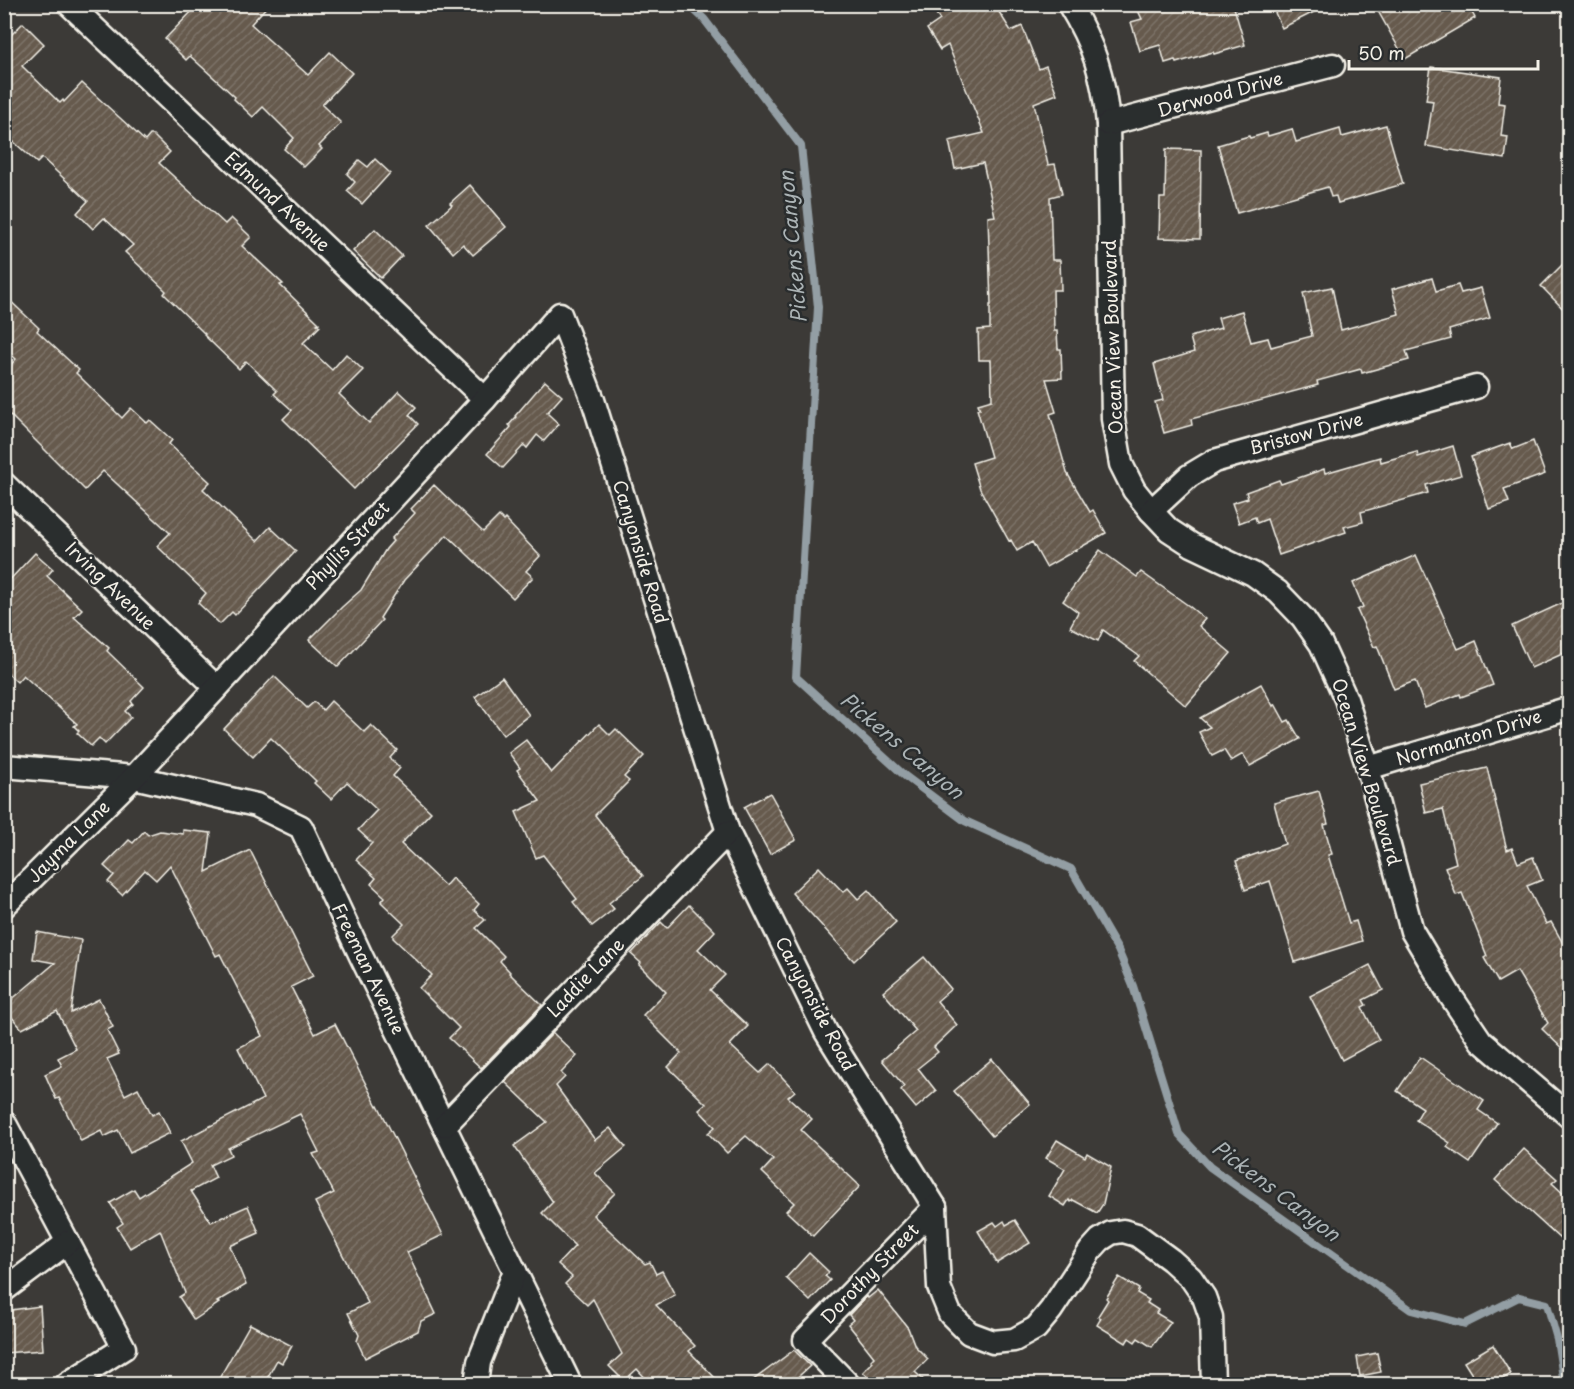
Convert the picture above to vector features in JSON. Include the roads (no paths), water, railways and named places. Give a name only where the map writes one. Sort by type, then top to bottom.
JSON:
[{"type":"street","name":"Edmund Avenue","points":[[69,4],[485,399]]},
{"type":"street","name":"Ocean View Boulevard","points":[[1069,4],[1091,44],[1100,68],[1106,95],[1113,419],[1121,464],[1134,490],[1169,530],[1192,545],[1262,580],[1278,592],[1303,618],[1321,644],[1346,699],[1368,768],[1412,931],[1480,1041],[1569,1117]]},
{"type":"street","name":"Derwood Drive","points":[[1108,124],[1333,65]]},
{"type":"street","name":"Phyllis Street","points":[[134,777],[485,399],[560,314]]},
{"type":"street","name":"Canyonside Road","points":[[560,314],[592,400],[728,832],[826,1032],[935,1207],[939,1287],[950,1314],[969,1333],[993,1342],[1014,1340],[1036,1328],[1100,1240],[1111,1233],[1123,1231],[1141,1237],[1171,1260],[1191,1278],[1204,1297],[1211,1317],[1212,1384]]},
{"type":"street","name":"Bristow Drive","points":[[1150,511],[1189,476],[1214,461],[1476,387]]},
{"type":"street","name":"Irving Avenue","points":[[4,484],[216,687]]},
{"type":"street","name":"Normanton Drive","points":[[1368,768],[1569,708]]},
{"type":"street","name":"Freeman Avenue","points":[[4,766],[134,777],[256,805],[301,827],[360,956],[445,1125],[570,1384]]},
{"type":"street","name":"Jayma Lane","points":[[4,906],[134,777]]},
{"type":"street","name":"Laddie Lane","points":[[445,1125],[728,832]]},
{"type":"street","points":[[4,1122],[124,1348],[67,1384]]},
{"type":"street","name":"Dorothy Street","points":[[848,1384],[805,1340],[935,1207]]},
{"type":"street","points":[[4,1290],[68,1242]]},
{"type":"street","points":[[476,1384],[479,1362],[515,1271]]},
{"type":"waterway","name":"Pickens Canyon","points":[[688,4],[704,19],[801,146],[818,307],[796,677],[905,776],[965,821],[1071,869],[1118,950],[1133,986],[1179,1134],[1210,1167],[1411,1310],[1465,1324],[1519,1297],[1547,1304],[1557,1339],[1564,1384]]}]
